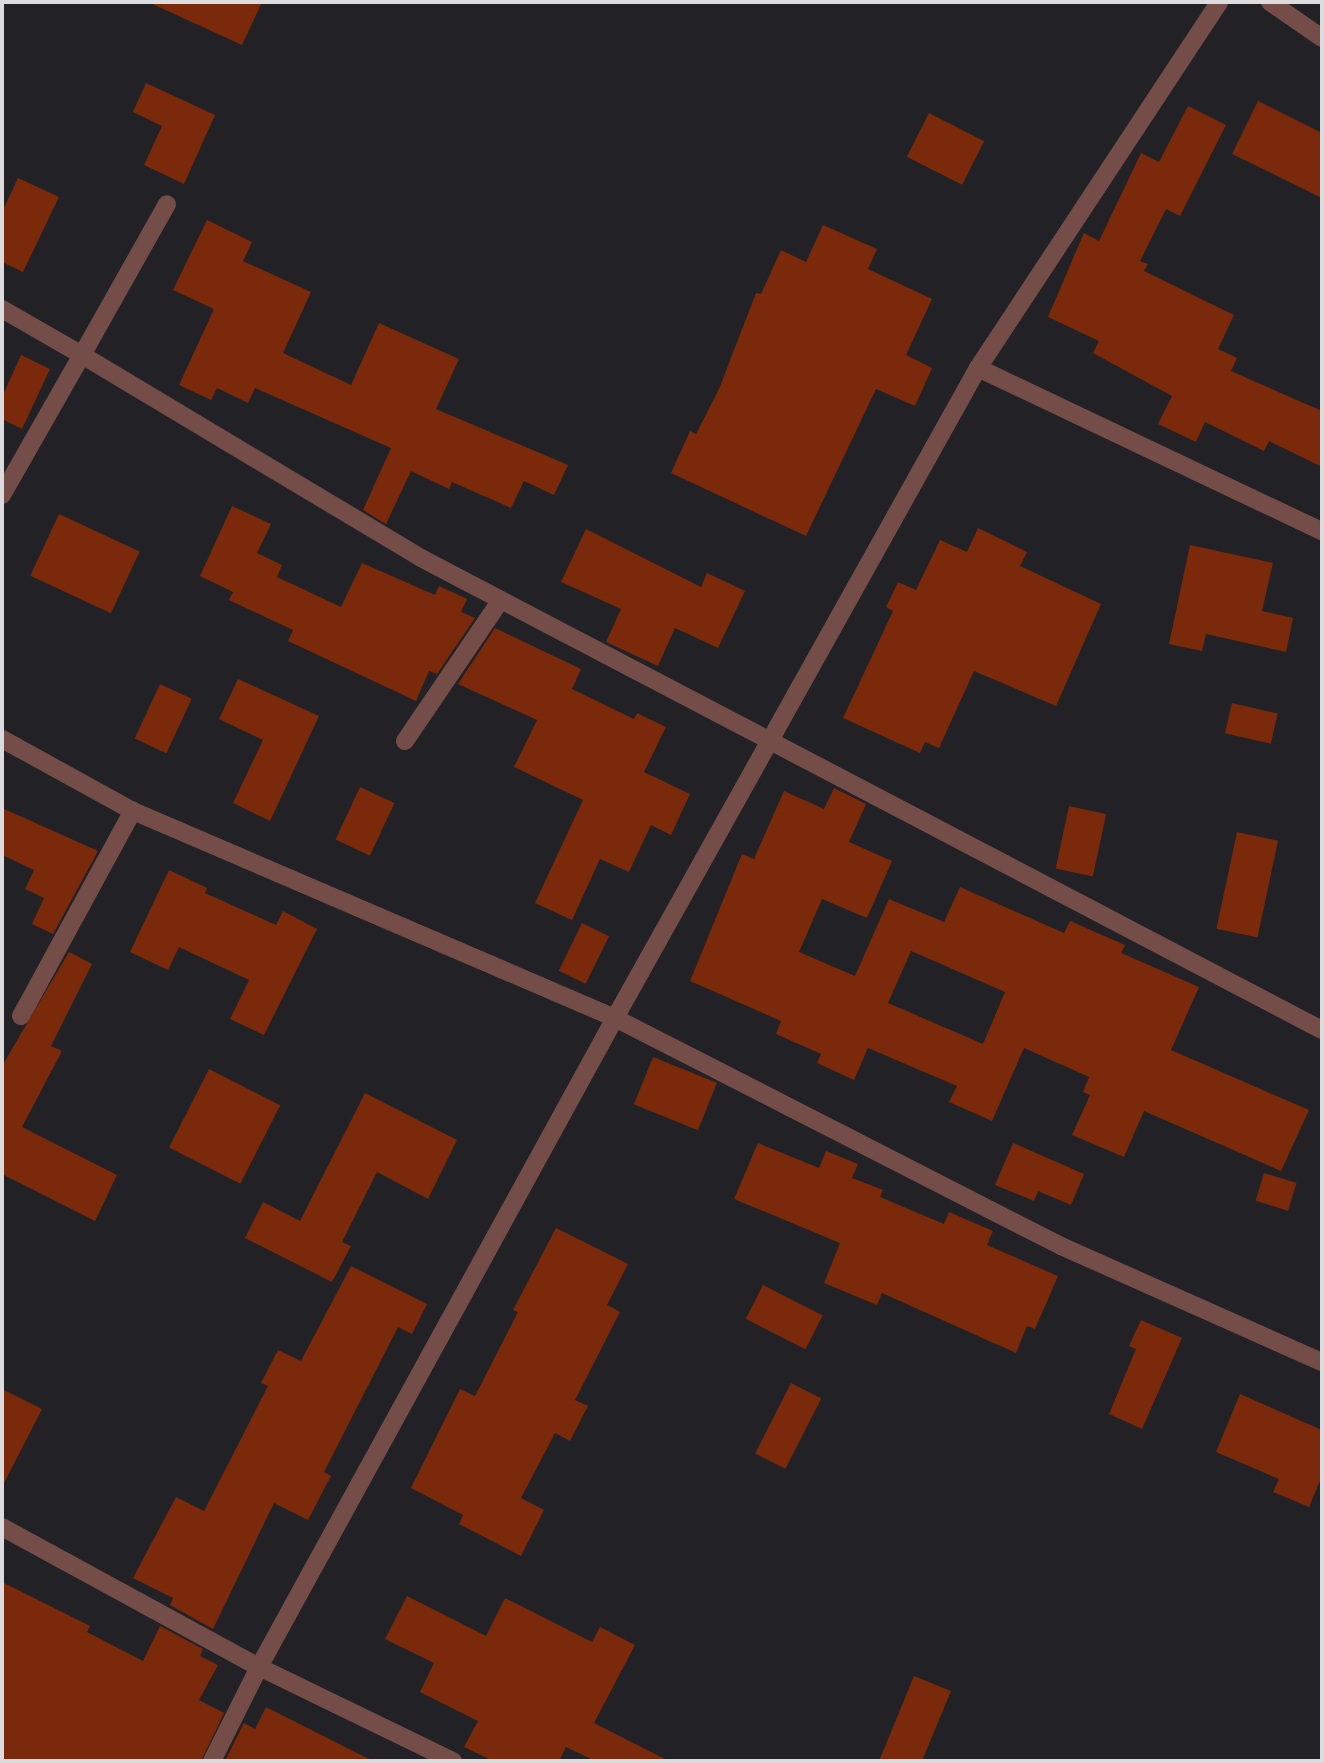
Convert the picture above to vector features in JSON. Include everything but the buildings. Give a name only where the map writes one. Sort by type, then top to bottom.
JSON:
[{"type":"street","points":[[212,1761],[259,1667],[769,737],[978,368],[1219,2]]},
{"type":"street","points":[[1270,2],[1322,38]]},
{"type":"street","points":[[2,495],[167,204]]},
{"type":"street","points":[[2,309],[421,558],[500,601],[769,737],[1322,1030]]},
{"type":"street","points":[[978,368],[1322,531]]},
{"type":"street","points":[[405,741],[500,601]]},
{"type":"street","points":[[2,739],[133,811],[615,1018],[1061,1246],[1322,1362]]},
{"type":"street","points":[[21,1016],[133,811]]},
{"type":"street","points":[[2,1527],[259,1667],[453,1761]]}]
